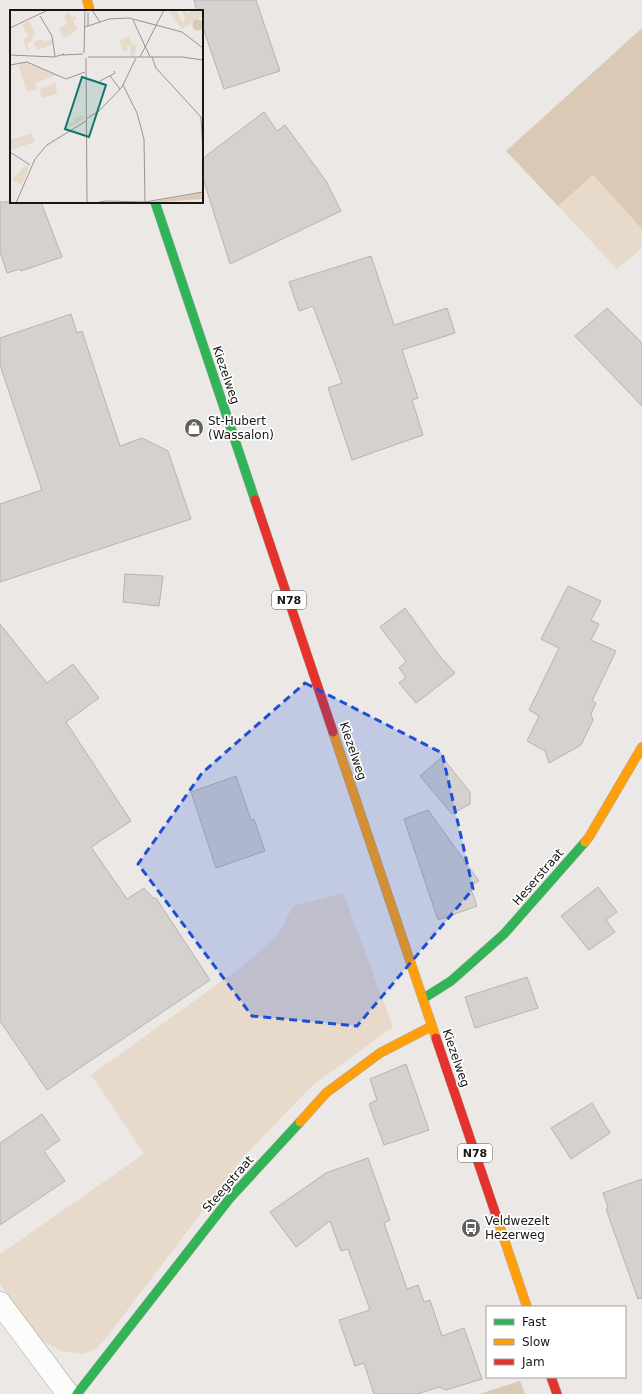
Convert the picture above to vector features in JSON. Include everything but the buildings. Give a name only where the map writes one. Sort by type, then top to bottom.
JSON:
[{"type":"main road","points":[[87,0],[90,10]]},
{"type":"main road","name":"Kiezelweg","points":[[155,203],[527,1306]]},
{"type":"main road","name":"Heserstraat","points":[[424,998],[451,981],[504,934],[589,837],[642,747]]},
{"type":"main road","name":"Steegstraat","points":[[77,1394],[230,1198],[326,1093],[380,1053],[432,1026]]},
{"type":"main road","points":[[551,1378],[557,1394]]},
{"type":"street","points":[[0,1303],[68,1394]]},
{"type":"highlighted area","points":[[305,683],[442,753],[473,889],[357,1026],[252,1016],[138,864],[202,773]]},
{"type":"shaded area","points":[[642,28],[642,229],[593,175],[558,206],[506,151]]},
{"type":"shaded area","points":[[593,175],[642,229],[642,248],[617,269],[558,206]]},
{"type":"shaded area","points":[[343,893],[393,1027],[313,1085],[245,1155],[107,1337],[96,1349],[83,1354],[61,1351],[39,1339],[0,1284],[0,1254],[144,1154],[91,1075],[243,966],[278,935],[293,906]]},
{"type":"shaded area","points":[[520,1381],[525,1394],[479,1394]]},
{"type":"traffic: fast","points":[[155,203],[255,500]]},
{"type":"traffic: fast","points":[[424,998],[451,981],[504,934],[585,842]]},
{"type":"traffic: fast","points":[[77,1394],[230,1198],[300,1122]]},
{"type":"traffic: slow","points":[[87,0],[90,10]]},
{"type":"traffic: slow","points":[[333,732],[436,1038]]},
{"type":"traffic: slow","points":[[585,842],[642,747]]},
{"type":"traffic: slow","points":[[300,1122],[326,1093],[380,1053],[432,1026]]},
{"type":"traffic: slow","points":[[497,1218],[527,1306]]},
{"type":"traffic: jam","points":[[255,500],[333,732]]},
{"type":"traffic: jam","points":[[436,1038],[497,1218]]},
{"type":"traffic: jam","points":[[551,1378],[557,1394]]},
{"type":"place","name":"St-Hubert (Wassalon)","points":[[194,428]]},
{"type":"place","name":"Veldwezelt Hezerweg","points":[[471,1228]]}]
